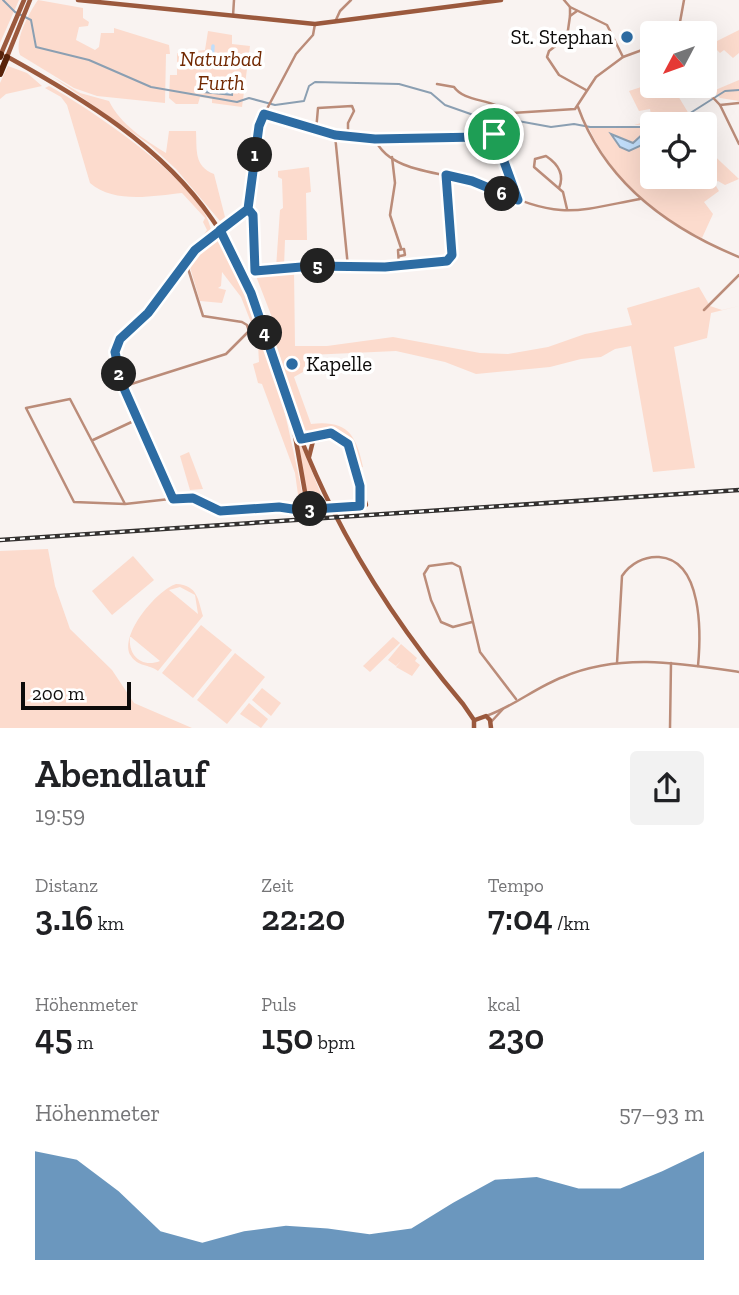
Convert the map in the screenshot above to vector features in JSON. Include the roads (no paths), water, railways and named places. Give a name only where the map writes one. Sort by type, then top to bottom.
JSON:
[{"type":"highway","points":[[0,74],[2,55]]},
{"type":"main road","points":[[30,0],[20,15],[2,55],[91,106],[146,148],[196,198],[220,230],[251,293],[301,439],[334,513],[370,578],[416,644],[476,718]]},
{"type":"main road","points":[[78,0],[315,24],[501,0]]},
{"type":"main road","points":[[20,15],[23,1]]},
{"type":"main road","points":[[291,411],[308,509],[366,505],[348,444],[338,436],[321,433],[301,439]]},
{"type":"main road","points":[[309,457],[313,441],[321,433]]},
{"type":"main road","points":[[476,718],[486,716],[491,725]]},
{"type":"main road","points":[[474,728],[476,718]]},
{"type":"street","points":[[233,16],[234,0]]},
{"type":"street","points":[[335,23],[340,11],[350,0]]},
{"type":"street","points":[[564,0],[570,7],[607,25],[623,57]]},
{"type":"street","points":[[680,21],[684,0]]},
{"type":"street","points":[[570,7],[567,37],[549,51],[547,57],[559,75],[586,90]]},
{"type":"street","points":[[570,16],[577,11]]},
{"type":"street","points":[[173,499],[114,359],[117,345],[148,313],[186,261],[248,209],[259,126],[298,50],[313,35],[315,24]]},
{"type":"street","points":[[640,51],[623,57],[596,77],[586,90],[578,107],[585,126],[605,161],[640,199],[687,233],[739,257]]},
{"type":"street","points":[[437,84],[454,87],[462,95],[489,102],[509,114],[578,107]]},
{"type":"street","points":[[712,98],[720,105],[739,144]]},
{"type":"street","points":[[720,105],[739,103]]},
{"type":"street","points":[[316,132],[318,108],[352,106],[354,111],[348,122],[348,136]]},
{"type":"street","points":[[264,114],[316,132],[375,139],[478,137],[494,134],[509,114]]},
{"type":"street","points":[[494,134],[518,200]]},
{"type":"street","points":[[335,135],[348,267]]},
{"type":"street","points":[[375,139],[380,147],[392,156],[419,170],[472,181],[518,200],[567,210],[640,199]]},
{"type":"street","points":[[392,156],[395,183],[390,215],[405,254],[400,256],[399,266]]},
{"type":"street","points":[[559,188],[562,179],[558,166],[546,156],[535,159],[534,167],[559,188],[567,210]]},
{"type":"street","points":[[248,209],[253,215],[255,271],[313,266],[399,266],[451,259],[446,175]]},
{"type":"street","points":[[124,385],[226,354],[246,336],[249,328],[242,322],[203,317],[186,261]]},
{"type":"street","points":[[704,310],[739,275]]},
{"type":"street","points":[[125,504],[70,399],[30,405],[26,412],[74,502],[125,504],[193,498],[220,511],[279,507],[294,511],[308,509]]},
{"type":"street","points":[[92,440],[138,419]]},
{"type":"street","points":[[617,663],[619,585],[622,576],[636,562],[654,557],[678,564],[691,580],[698,618],[698,666]]},
{"type":"street","points":[[472,622],[453,627],[441,622],[426,583],[425,574],[429,566],[452,563],[460,567],[482,656],[508,685],[516,699]]},
{"type":"street","points":[[491,725],[516,699],[578,671],[617,663],[671,663],[739,672]]},
{"type":"street","points":[[670,728],[671,663]]},
{"type":"street","points":[[486,716],[505,708]]},
{"type":"water","points":[[206,77],[233,83],[232,95],[204,92]]},
{"type":"water","points":[[611,134],[633,143],[640,137],[640,146],[629,151],[620,147]]},
{"type":"waterway","points":[[3,0],[15,12],[31,20],[36,47],[89,60],[151,87],[237,102],[249,98],[275,105],[304,101],[309,86],[315,82],[399,84],[431,93],[445,105],[499,124],[518,121],[551,127],[574,124],[590,127],[640,127]]},
{"type":"waterway","points":[[212,62],[213,46]]},
{"type":"waterway","points":[[692,112],[725,91],[739,90]]},
{"type":"railway","points":[[0,540],[739,490]]},
{"type":"place","name":"St. Stephan","points":[[627,37]]},
{"type":"place","name":"Kapelle","points":[[292,364]]},
{"type":"park label","name":"Naturbad Furth","points":[[221,71]]}]
